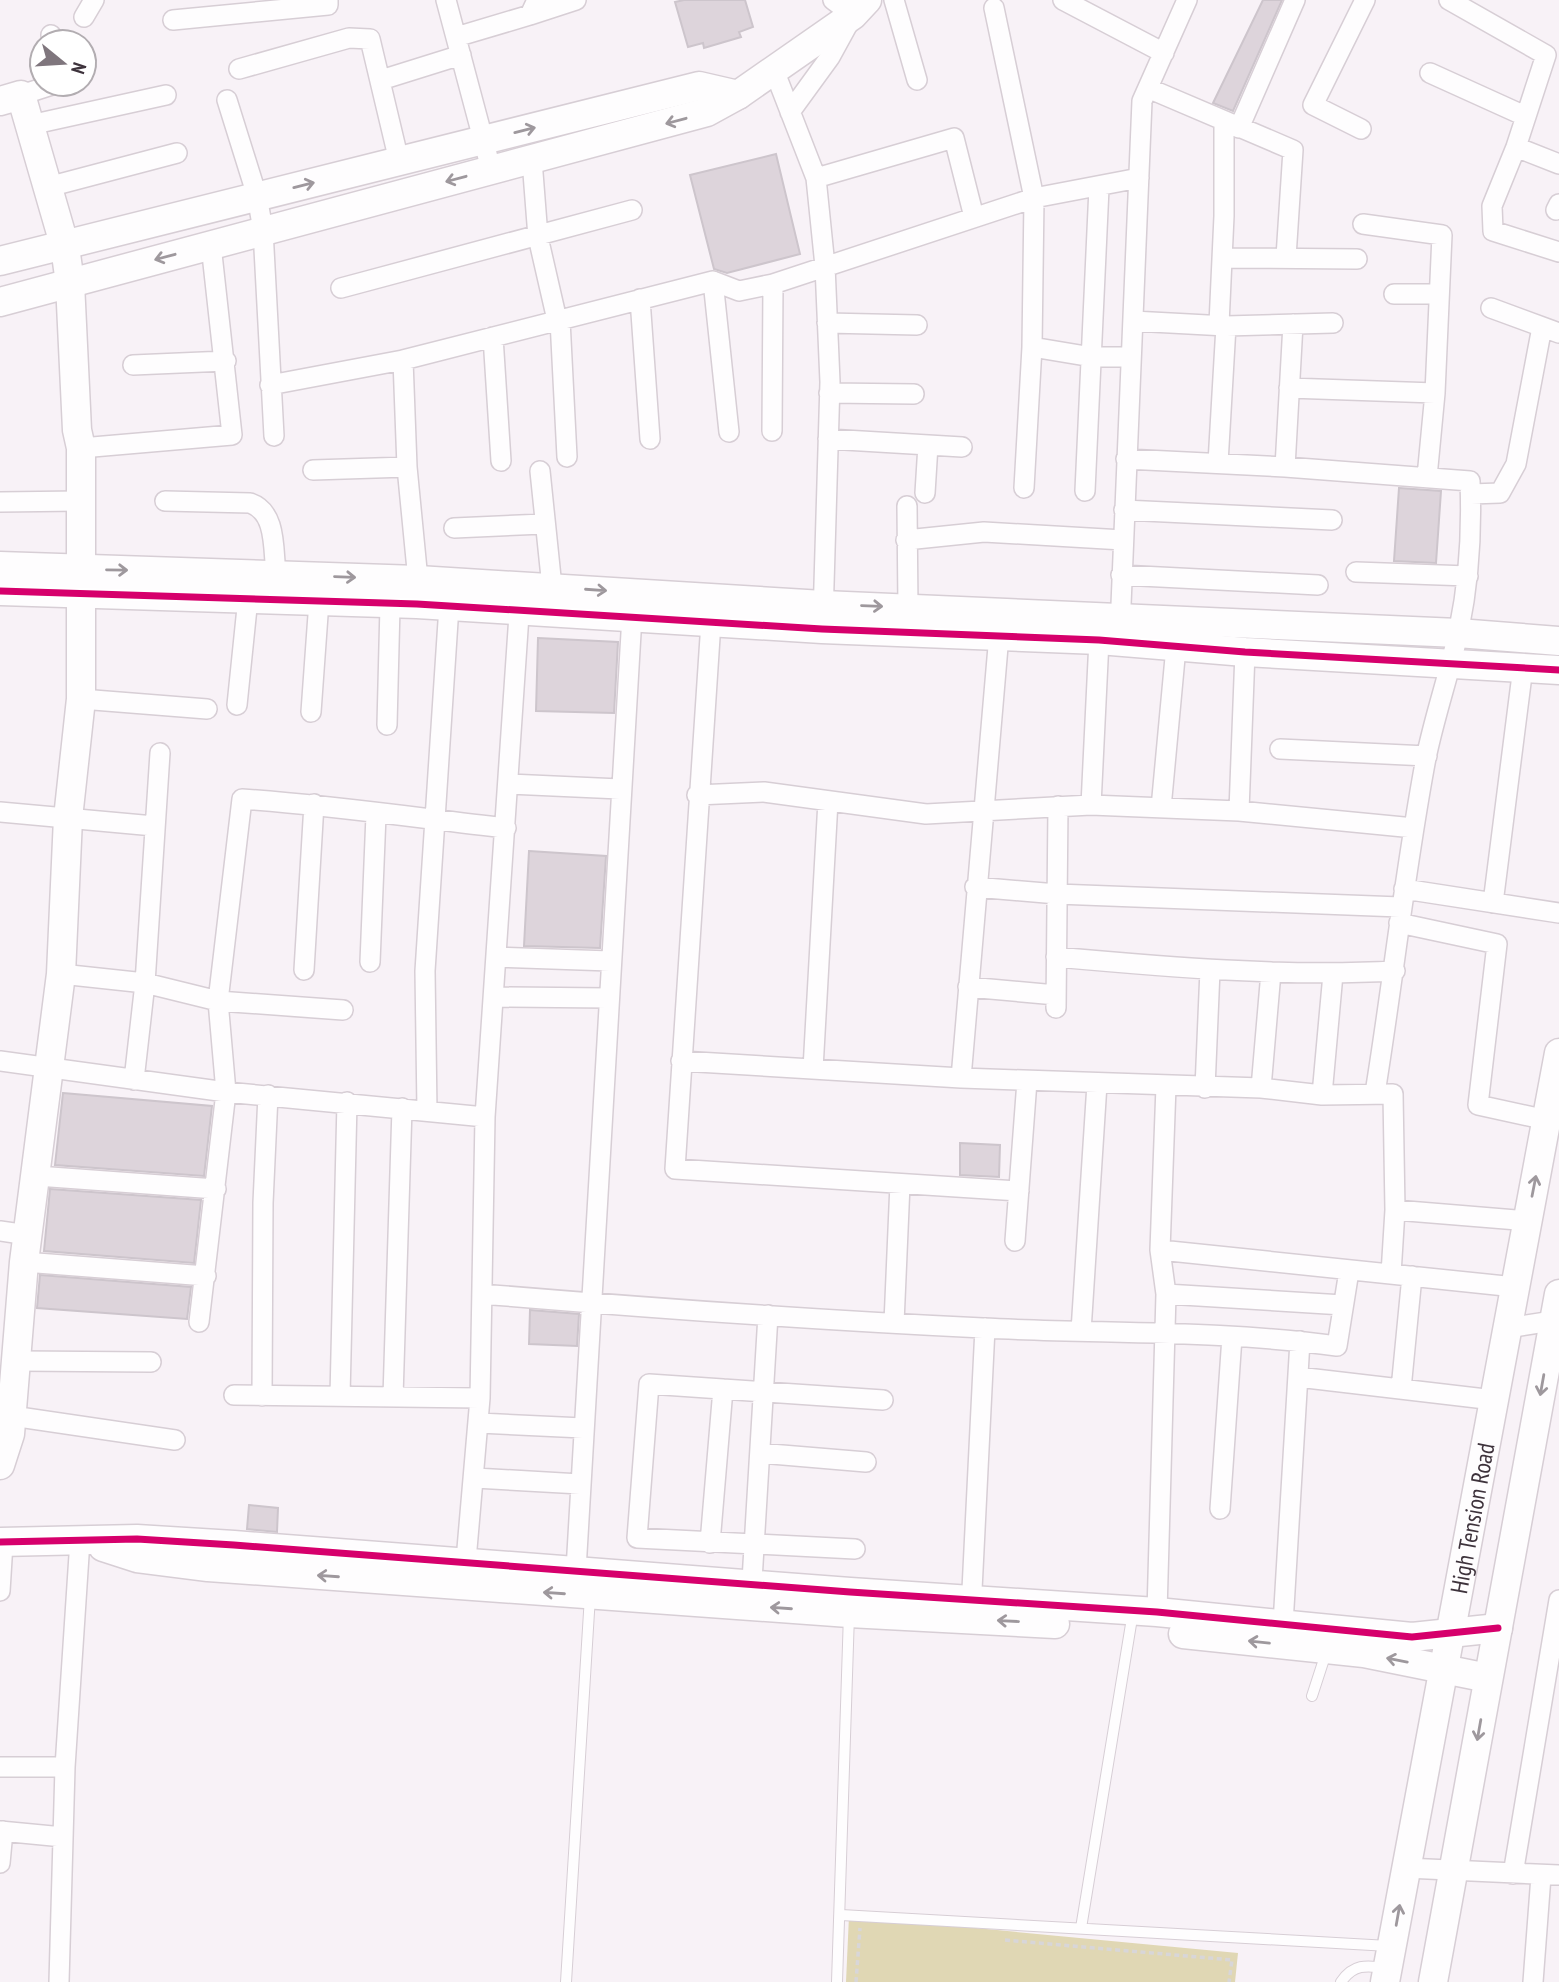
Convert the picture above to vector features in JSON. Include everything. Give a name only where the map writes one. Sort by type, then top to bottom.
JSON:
[{"type":"street","points":[[173,20],[249,6],[328,5],[328,0]]},
{"type":"street","points":[[446,0],[491,169]]},
{"type":"street","points":[[381,79],[459,46],[533,7],[576,0]]},
{"type":"street","points":[[894,0],[917,80]]},
{"type":"street","points":[[1063,0],[1164,53]]},
{"type":"street","points":[[1091,805],[1121,575],[1143,102],[1187,0]]},
{"type":"street","points":[[1218,463],[1222,258],[1231,125],[1295,0]]},
{"type":"street","points":[[1361,129],[1313,105],[1365,0]]},
{"type":"street","points":[[1449,0],[1546,55],[1516,147],[1492,206],[1493,231],[1559,252]]},
{"type":"street","points":[[0,302],[707,112],[774,70],[851,5]]},
{"type":"street","points":[[790,112],[830,57],[851,5]]},
{"type":"street","points":[[994,8],[1034,198],[1032,347],[1024,488]]},
{"type":"street","points":[[239,69],[362,37],[374,45],[399,161]]},
{"type":"street","points":[[774,70],[816,178],[825,266],[829,393],[823,617]]},
{"type":"street","points":[[1430,73],[1525,116]]},
{"type":"street","points":[[0,261],[65,247],[257,196],[699,86],[738,95]]},
{"type":"street","points":[[1150,89],[1293,150],[1286,257]]},
{"type":"street","points":[[0,1465],[18,1361],[17,1243],[37,1176],[61,974],[68,818],[81,699],[81,448],[69,283],[65,247],[30,125],[10,98],[28,92]]},
{"type":"street","points":[[30,125],[166,95]]},
{"type":"street","points":[[227,100],[257,196],[263,230],[274,436]]},
{"type":"street","points":[[816,178],[954,138],[974,217]]},
{"type":"street","points":[[1516,147],[1559,164]]},
{"type":"street","points":[[48,187],[177,153]]},
{"type":"street","points":[[532,160],[538,237],[558,320],[567,457]]},
{"type":"street","points":[[271,385],[403,360],[713,281],[739,290],[773,284],[1034,198],[1099,188],[1139,178]]},
{"type":"street","points":[[1085,491],[1099,188]]},
{"type":"street","points":[[341,288],[632,210]]},
{"type":"street","points":[[1363,224],[1442,235],[1435,393],[1427,477]]},
{"type":"street","points":[[81,448],[232,435],[226,360],[211,245]]},
{"type":"street","points":[[1222,258],[1357,260]]},
{"type":"street","points":[[713,281],[729,432]]},
{"type":"street","points":[[772,431],[773,284]]},
{"type":"street","points":[[1394,294],[1439,294]]},
{"type":"street","points":[[640,299],[650,439]]},
{"type":"street","points":[[1471,494],[1500,493],[1516,464],[1550,330],[1491,308]]},
{"type":"street","points":[[1133,321],[1222,325],[1333,323]]},
{"type":"street","points":[[827,323],[917,325]]},
{"type":"street","points":[[1285,467],[1293,324]]},
{"type":"street","points":[[493,337],[501,461]]},
{"type":"street","points":[[1032,347],[1092,357],[1131,357]]},
{"type":"street","points":[[132,365],[226,360]]},
{"type":"street","points":[[403,360],[407,467],[418,580]]},
{"type":"street","points":[[1289,388],[1435,393]]},
{"type":"street","points":[[829,393],[914,394]]},
{"type":"street","points":[[828,439],[962,446]]},
{"type":"street","points":[[925,493],[928,445]]},
{"type":"street","points":[[1126,459],[1285,467],[1470,481],[1468,576],[1458,633],[1448,663],[1414,828],[1375,1093]]},
{"type":"street","points":[[313,470],[407,467]]},
{"type":"street","points":[[540,471],[543,524],[552,587]]},
{"type":"street","points":[[0,502],[79,501]]},
{"type":"street","points":[[165,501],[259,506],[270,520],[276,574]]},
{"type":"street","points":[[907,506],[908,607]]},
{"type":"street","points":[[1124,510],[1332,520]]},
{"type":"street","points":[[454,528],[543,524]]},
{"type":"street","points":[[906,540],[984,532],[1123,540]]},
{"type":"street","points":[[0,566],[79,581],[247,598],[390,606],[449,606],[521,597],[552,587],[999,635],[1458,633],[1559,641]]},
{"type":"street","points":[[1356,572],[1468,576]]},
{"type":"street","points":[[0,591],[79,581],[276,574],[418,580],[632,616],[711,622],[823,617],[908,607],[1113,633],[1176,647],[1559,670]]},
{"type":"street","points":[[1121,575],[1318,586]]},
{"type":"street","points":[[464,1574],[475,1478],[480,1398],[485,1117],[521,597]]},
{"type":"street","points":[[237,705],[247,598]]},
{"type":"street","points":[[311,712],[318,601]]},
{"type":"street","points":[[387,725],[390,606]]},
{"type":"street","points":[[427,1111],[425,971],[449,606]]},
{"type":"street","points":[[586,1578],[580,1484],[632,616]]},
{"type":"street","points":[[711,622],[697,795],[675,1169],[1019,1191]]},
{"type":"street","points":[[961,1078],[975,887],[999,635]]},
{"type":"street","points":[[1161,808],[1176,647]]},
{"type":"street","points":[[1239,811],[1245,652]]},
{"type":"street","points":[[1493,903],[1523,667]]},
{"type":"street","points":[[81,699],[206,709]]},
{"type":"street","points":[[1280,749],[1427,757]]},
{"type":"street","points":[[134,1080],[145,983],[160,753]]},
{"type":"street","points":[[509,784],[620,789]]},
{"type":"street","points":[[697,795],[764,792],[926,814],[983,808],[1091,805],[1239,811],[1414,828]]},
{"type":"street","points":[[199,1322],[226,1092],[218,1001],[242,799],[314,804],[376,815],[506,828]]},
{"type":"street","points":[[813,1069],[828,801]]},
{"type":"street","points":[[304,970],[314,804]]},
{"type":"street","points":[[968,987],[1056,1001],[1058,806]]},
{"type":"street","points":[[0,812],[154,826]]},
{"type":"street","points":[[370,962],[376,815]]},
{"type":"street","points":[[975,887],[1057,894],[1401,907],[1493,903],[1559,913]]},
{"type":"street","points":[[1401,907],[1497,944],[1478,1105],[1546,1120]]},
{"type":"street","points":[[496,957],[610,961]]},
{"type":"street","points":[[1056,957],[1210,970],[1333,974],[1395,971]]},
{"type":"street","points":[[1205,1088],[1210,970]]},
{"type":"street","points":[[1262,1088],[1271,972]]},
{"type":"street","points":[[61,974],[145,983],[218,1001],[343,1010]]},
{"type":"street","points":[[1322,1095],[1333,974]]},
{"type":"street","points":[[494,997],[608,998]]},
{"type":"street","name":"High Tension Road","points":[[1389,1966],[1559,1053]]},
{"type":"street","points":[[0,1061],[50,1070],[226,1092],[485,1117]]},
{"type":"street","points":[[681,1061],[961,1078],[1262,1088],[1322,1095],[1393,1094],[1395,1210],[1391,1274]]},
{"type":"street","points":[[1015,1241],[1027,1081]]},
{"type":"street","points":[[1081,1331],[1097,1084]]},
{"type":"street","points":[[1140,1617],[1166,1294],[1160,1250],[1166,1086]]},
{"type":"street","points":[[262,1396],[263,1203],[268,1095]]},
{"type":"street","points":[[340,1396],[347,1102]]},
{"type":"street","points":[[393,1397],[402,1108]]},
{"type":"street","points":[[37,1176],[216,1189]]},
{"type":"street","points":[[894,1322],[901,1184]]},
{"type":"street","points":[[1395,1210],[1528,1221]]},
{"type":"street","points":[[17,1243],[206,1276]]},
{"type":"street","points":[[1160,1250],[1515,1287]]},
{"type":"street","points":[[482,1294],[768,1315],[985,1328],[1164,1333],[1300,1341],[1337,1346],[1349,1271]]},
{"type":"street","points":[[1401,1389],[1412,1276]]},
{"type":"street","points":[[1166,1294],[1343,1305]]},
{"type":"street","points":[[1507,1328],[1558,1311]]},
{"type":"street","name":"High Tension Road","points":[[1433,1982],[1558,1311]]},
{"type":"street","points":[[751,1595],[768,1315]]},
{"type":"street","points":[[971,1609],[985,1328]]},
{"type":"street","points":[[1220,1508],[1232,1337]]},
{"type":"street","points":[[1283,1624],[1300,1341]]},
{"type":"street","points":[[18,1361],[151,1362]]},
{"type":"street","points":[[1298,1377],[1494,1400]]},
{"type":"street","points":[[855,1549],[637,1538],[649,1384],[883,1400]]},
{"type":"street","points":[[710,1543],[723,1389]]},
{"type":"street","points":[[234,1395],[480,1398]]},
{"type":"street","points":[[478,1423],[583,1428]]},
{"type":"street","points":[[7,1426],[175,1440]]},
{"type":"street","points":[[760,1453],[866,1462]]},
{"type":"street","points":[[475,1478],[580,1484]]},
{"type":"street","points":[[0,1591],[1,1542],[137,1538],[464,1574],[586,1578],[850,1603],[1283,1624],[1328,1639],[1488,1678]]},
{"type":"street","points":[[59,1982],[65,1767],[80,1540]]},
{"type":"street","points":[[1513,1874],[1559,1600]]},
{"type":"street","points":[[1140,1617],[1328,1639],[1449,1635],[1498,1628]]},
{"type":"street","points":[[0,1767],[65,1767]]},
{"type":"street","points":[[0,1863],[2,1831],[63,1837]]},
{"type":"street","points":[[1406,1868],[1454,1868],[1550,1876],[1533,1982]]},
{"type":"lane","points":[[566,1982],[586,1578]]},
{"type":"lane","points":[[837,1982],[850,1603]]},
{"type":"lane","points":[[1080,1928],[1140,1617]]},
{"type":"lane","points":[[1312,1696],[1328,1639]]},
{"type":"lane","points":[[841,1915],[1080,1928],[1389,1966]]},
{"type":"lane","points":[[1341,1982],[1348,1971],[1358,1966],[1389,1966]]},
{"type":"path","points":[[856,1982],[860,1925]]},
{"type":"path","points":[[993,1938],[1232,1960],[1229,1982]]},
{"type":"shaded area","points":[[849,1916],[1238,1953],[1235,1982],[846,1982]]},
{"type":"building","points":[[745,0],[753,27],[739,32],[741,37],[704,48],[703,43],[688,47],[675,2]]},
{"type":"building","points":[[1263,0],[1282,0],[1233,111],[1213,103]]},
{"type":"building","points":[[776,154],[800,254],[727,273],[714,269],[690,175]]},
{"type":"building","points":[[1399,488],[1441,491],[1436,563],[1394,561]]},
{"type":"building","points":[[538,638],[618,642],[614,713],[536,711]]},
{"type":"building","points":[[529,851],[606,856],[600,948],[524,946]]},
{"type":"building","points":[[63,1093],[212,1106],[204,1176],[55,1165]]},
{"type":"building","points":[[960,1143],[1000,1145],[999,1177],[960,1175]]},
{"type":"building","points":[[50,1189],[201,1200],[194,1263],[44,1251]]},
{"type":"building","points":[[40,1275],[191,1287],[187,1319],[37,1308]]},
{"type":"building","points":[[530,1310],[579,1314],[577,1346],[529,1344]]},
{"type":"building","points":[[249,1505],[278,1508],[277,1532],[247,1529]]},
{"type":"cycle path","points":[[0,591],[417,604],[822,629],[1099,640],[1245,652],[1559,670]]},
{"type":"cycle path","points":[[0,1542],[137,1539],[234,1545],[850,1592],[1157,1612],[1412,1637],[1498,1628]]}]
